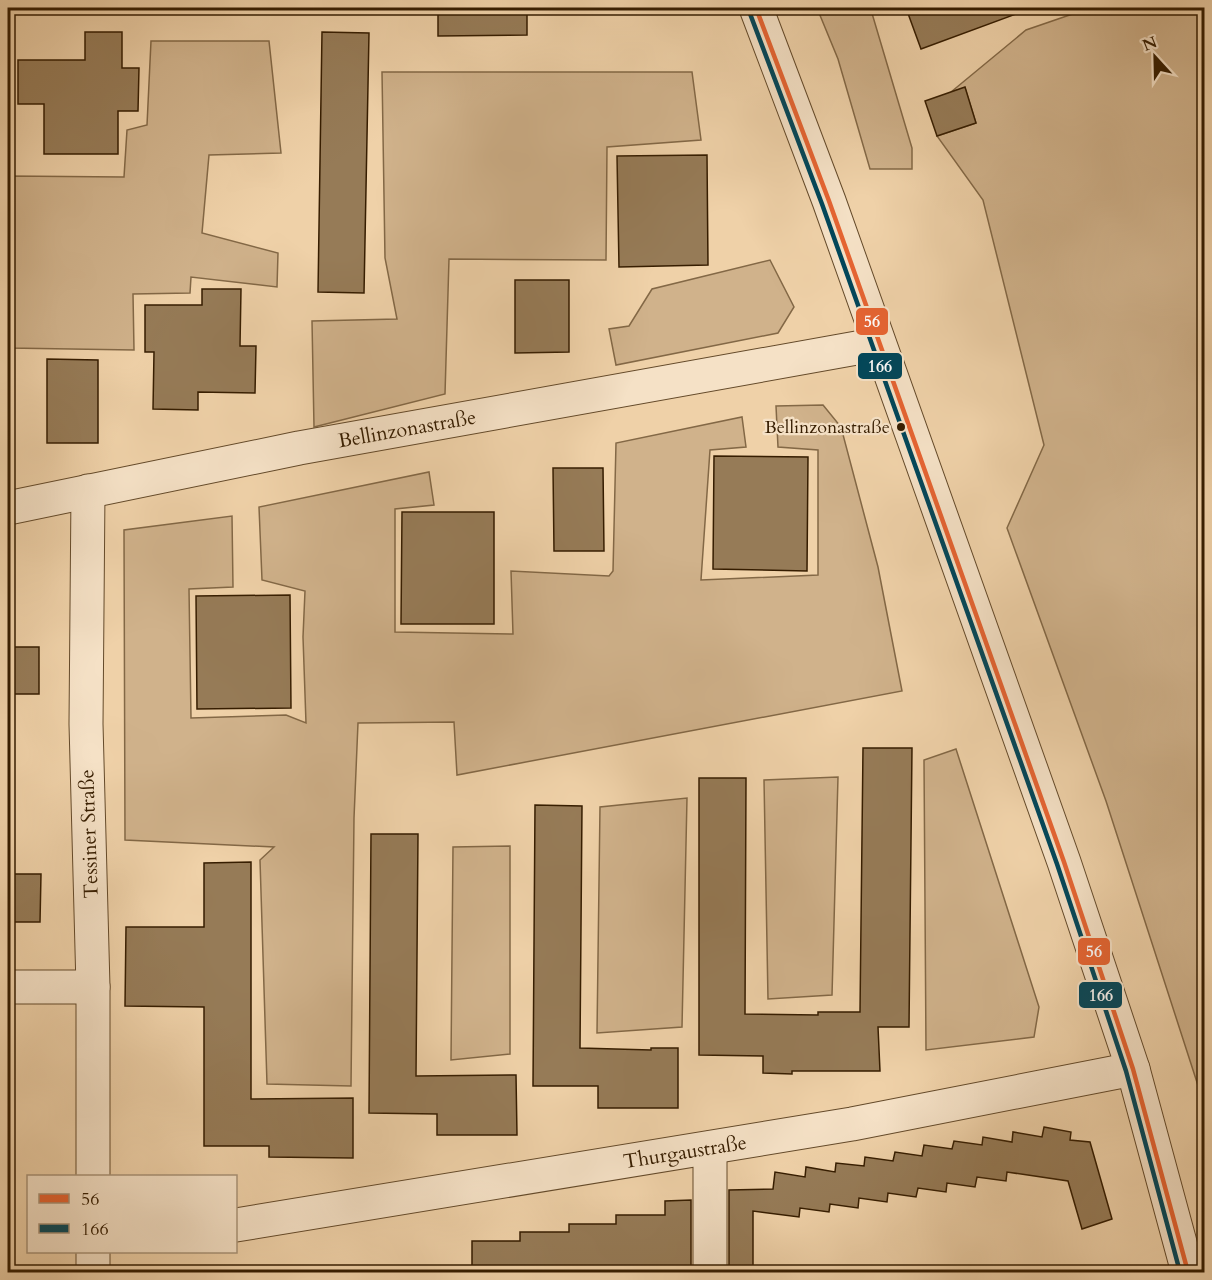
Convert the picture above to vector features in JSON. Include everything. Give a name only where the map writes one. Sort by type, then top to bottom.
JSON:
[{"type":"street","points":[[756,8],[829,201],[1065,862],[1133,1069],[1188,1272]]},
{"type":"street","name":"Bellinzonastraße","points":[[8,508],[298,448],[879,344]]},
{"type":"street","name":"Tessiner Straße","points":[[88,491],[86,724],[93,987],[93,1175]]},
{"type":"street","points":[[8,987],[93,987]]},
{"type":"street","name":"Thurgaustraße","points":[[237,1225],[863,1122],[1133,1069]]},
{"type":"street","points":[[710,1148],[710,1272]]},
{"type":"street","points":[[93,1253],[93,1272]]},
{"type":"shaded area","points":[[817,8],[878,8],[871,10],[912,148],[912,169],[870,169],[838,59]]},
{"type":"shaded area","points":[[1090,8],[1204,8],[1204,1104],[1106,801],[1007,528],[1044,445],[983,200],[937,136],[976,123],[965,88],[951,92],[1026,30]]},
{"type":"shaded area","points":[[151,41],[269,41],[281,153],[209,155],[202,233],[278,253],[277,287],[191,277],[190,293],[133,294],[134,350],[8,348],[8,176],[124,177],[127,130],[147,125]]},
{"type":"shaded area","points":[[382,72],[692,72],[701,140],[607,147],[606,260],[449,259],[445,394],[314,427],[312,321],[397,319],[385,258]]},
{"type":"shaded area","points":[[770,260],[794,307],[778,333],[616,365],[609,329],[629,326],[652,289]]},
{"type":"shaded area","points":[[823,405],[841,427],[878,567],[902,691],[457,775],[454,722],[358,723],[354,818],[351,1086],[267,1084],[260,860],[274,847],[125,840],[124,530],[232,516],[233,587],[189,589],[191,718],[286,715],[306,723],[303,637],[305,591],[262,580],[259,507],[429,472],[434,505],[395,509],[395,632],[513,634],[511,571],[609,576],[613,571],[616,443],[742,417],[746,447],[710,450],[701,580],[818,575],[818,450],[778,447],[776,406]]},
{"type":"shaded area","points":[[956,749],[1039,1007],[1034,1037],[926,1050],[924,760]]},
{"type":"shaded area","points":[[838,777],[832,995],[768,999],[764,780]]},
{"type":"shaded area","points":[[687,798],[682,1027],[597,1033],[600,807]]},
{"type":"shaded area","points":[[510,846],[510,1054],[451,1060],[453,847]]},
{"type":"building","points":[[438,8],[527,8],[527,35],[438,36]]},
{"type":"building","points":[[906,8],[1027,8],[1027,10],[921,49]]},
{"type":"building","points":[[85,32],[122,32],[122,68],[139,68],[138,111],[118,111],[118,154],[44,154],[44,104],[18,104],[18,60],[85,60]]},
{"type":"building","points":[[322,32],[369,33],[364,293],[318,292]]},
{"type":"building","points":[[965,87],[976,123],[937,136],[925,101]]},
{"type":"building","points":[[707,155],[708,265],[619,267],[617,156]]},
{"type":"building","points":[[515,280],[569,280],[569,352],[515,353]]},
{"type":"building","points":[[202,289],[241,289],[240,346],[256,346],[255,393],[198,392],[198,410],[153,409],[154,352],[145,352],[145,305],[202,305]]},
{"type":"building","points":[[47,359],[98,360],[98,443],[47,443]]},
{"type":"building","points":[[714,456],[808,457],[807,571],[713,569]]},
{"type":"building","points":[[553,468],[603,468],[604,551],[554,551]]},
{"type":"building","points":[[402,512],[494,512],[494,624],[401,624]]},
{"type":"building","points":[[290,595],[291,708],[197,709],[196,596]]},
{"type":"building","points":[[8,647],[39,647],[39,694],[8,694]]},
{"type":"building","points":[[863,748],[912,748],[909,1027],[878,1027],[880,1071],[763,1073],[763,1056],[699,1055],[699,778],[746,778],[745,1014],[818,1015],[818,1012],[860,1012]]},
{"type":"building","points":[[535,805],[582,806],[580,1048],[651,1050],[651,1048],[678,1048],[678,1108],[598,1108],[598,1086],[533,1086]]},
{"type":"building","points":[[371,834],[418,834],[416,1076],[516,1075],[517,1135],[437,1135],[437,1114],[369,1113]]},
{"type":"building","points":[[251,862],[251,1099],[353,1098],[353,1158],[269,1157],[269,1146],[204,1146],[204,1007],[125,1006],[126,927],[204,927],[204,863]]},
{"type":"building","points":[[8,874],[41,874],[40,922],[8,922]]},
{"type":"building","points":[[1044,1127],[1071,1132],[1070,1140],[1090,1142],[1112,1219],[1082,1229],[1068,1181],[1007,1172],[1006,1181],[977,1177],[975,1187],[947,1183],[946,1192],[918,1188],[916,1197],[888,1193],[887,1202],[859,1198],[858,1208],[830,1204],[829,1212],[800,1208],[799,1217],[753,1211],[753,1272],[729,1272],[729,1190],[773,1189],[775,1172],[805,1177],[806,1167],[835,1172],[836,1163],[864,1166],[865,1157],[893,1161],[895,1152],[922,1156],[924,1145],[952,1149],[954,1141],[982,1145],[983,1137],[1012,1142],[1013,1132],[1042,1137]]},
{"type":"building","points":[[691,1200],[691,1272],[472,1272],[472,1241],[520,1241],[520,1232],[569,1232],[569,1224],[616,1224],[616,1215],[665,1215],[665,1201]]},
{"type":"transit line","name":"56","points":[[756,8],[829,201],[1064,862],[1133,1069],[1188,1272]]},
{"type":"transit line","name":"166","points":[[749,11],[822,204],[1057,864],[1126,1071],[1180,1272]]},
{"type":"place","name":"Bellinzonastraße","points":[[901,427]]}]
